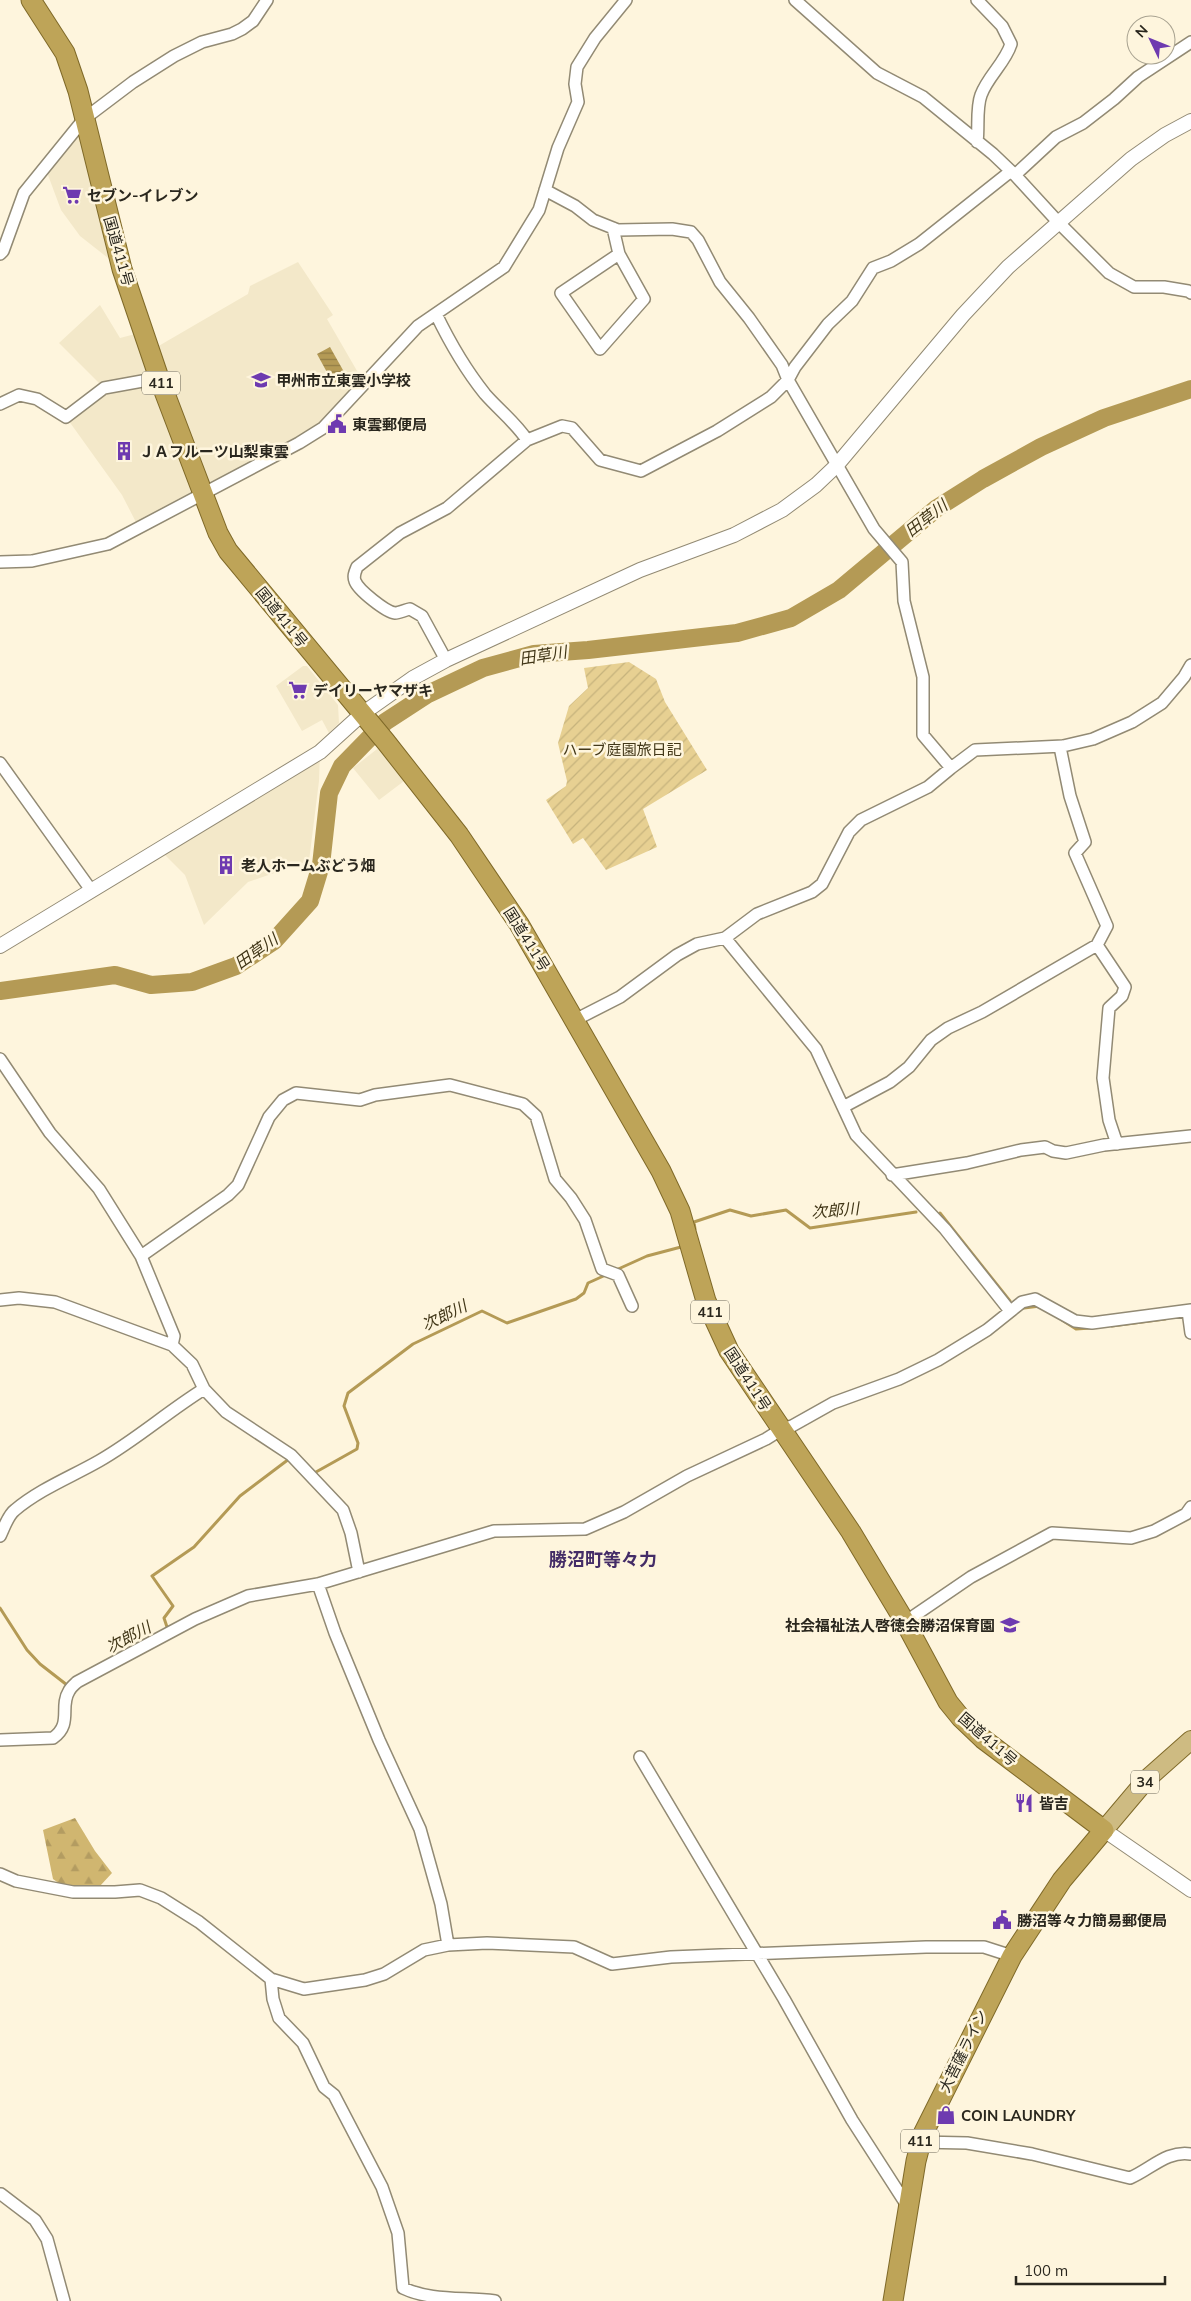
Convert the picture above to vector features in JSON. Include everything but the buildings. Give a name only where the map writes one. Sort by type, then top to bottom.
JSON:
[{"type":"highway","name":"国道411号","points":[[31,0],[65,53],[78,91],[122,269],[202,495],[228,551],[386,742],[458,835],[519,924],[662,1171],[680,1211],[706,1301],[720,1336],[851,1532],[905,1622],[936,1683],[961,1718],[1011,1760],[1104,1830]]},
{"type":"highway","name":"大菩薩ライン","points":[[893,2301],[920,2142],[1012,1956],[1062,1880],[1104,1830]]},
{"type":"main road","name":"34","points":[[1104,1830],[1147,1779],[1191,1740]]},
{"type":"street","points":[[0,254],[3,251],[24,193],[84,120],[133,82],[174,56],[202,42],[232,34],[242,29],[253,21],[267,0]]},
{"type":"street","points":[[0,562],[32,561],[108,544],[299,443],[323,428],[404,339],[436,314],[504,267],[539,210],[558,148],[578,102],[575,84],[577,68],[595,38],[626,0]]},
{"type":"street","points":[[795,0],[877,73],[923,97],[977,142],[1013,173],[1059,223],[1098,262],[1119,279],[1134,287],[1164,287],[1191,293]]},
{"type":"street","points":[[977,0],[1002,26],[1011,44],[1008,54],[986,84],[980,96],[977,142]]},
{"type":"street","points":[[446,660],[422,616],[410,609],[394,613],[384,609],[357,586],[354,580],[354,573],[357,567],[400,532],[447,508],[527,440],[562,426],[572,428],[600,460],[641,471],[717,431],[771,397],[788,380],[814,340],[852,301],[872,268],[891,261],[919,244],[1013,173],[1056,137],[1083,123],[1114,99],[1138,76],[1191,42]]},
{"type":"street","points":[[0,946],[320,752],[367,720],[413,678],[446,660],[640,570],[734,535],[782,510],[816,485],[836,466],[970,307],[1008,267],[1153,142],[1191,121]]},
{"type":"street","points":[[545,190],[575,206],[593,220],[618,230],[672,229],[692,232],[698,240],[720,282],[749,318],[782,365],[788,380],[836,466],[874,529],[902,562],[904,602],[923,677],[923,735],[951,768]]},
{"type":"street","points":[[613,228],[619,254],[644,299],[600,349],[561,293],[619,254]]},
{"type":"street","points":[[436,314],[465,369],[506,418],[518,426],[527,440]]},
{"type":"street","points":[[0,404],[19,395],[37,399],[66,416],[104,388],[159,378]]},
{"type":"street","points":[[575,1020],[620,997],[677,955],[697,944],[725,938],[757,914],[812,892],[822,884],[849,832],[862,820],[928,786],[974,750],[1060,747],[1093,739],[1132,722],[1162,703],[1191,665]]},
{"type":"street","points":[[843,1107],[890,1082],[909,1067],[931,1040],[948,1028],[982,1012],[1097,945],[1106,926],[1075,854],[1085,842],[1070,796],[1060,747]]},
{"type":"street","points":[[0,763],[91,890]]},
{"type":"street","points":[[725,938],[816,1049],[856,1135],[945,1229],[1010,1310]]},
{"type":"street","points":[[1097,945],[1125,987],[1122,996],[1110,1008],[1103,1078],[1109,1120],[1117,1144]]},
{"type":"street","points":[[0,1059],[50,1133],[98,1189],[141,1256],[174,1336],[172,1345]]},
{"type":"street","points":[[141,1256],[228,1195],[238,1184],[269,1117],[283,1100],[296,1093],[360,1100],[374,1095],[450,1084],[524,1104],[536,1116],[555,1179],[571,1198],[585,1220],[602,1269],[618,1275],[632,1306]]},
{"type":"street","points":[[892,1175],[967,1163],[1021,1150],[1045,1147],[1053,1151],[1066,1153],[1117,1144],[1191,1136]]},
{"type":"street","points":[[0,1300],[19,1298],[55,1302],[172,1345],[192,1364],[204,1389],[226,1412],[291,1455],[343,1510],[352,1533],[359,1572]]},
{"type":"street","points":[[0,1740],[53,1738],[58,1735],[64,1724],[68,1691],[78,1682],[195,1619],[248,1596],[318,1584],[494,1531],[585,1529],[624,1512],[687,1476],[766,1439],[782,1429],[792,1426],[833,1403],[899,1379],[938,1360],[987,1330],[1022,1302],[1035,1299],[1075,1321],[1092,1323],[1190,1310],[1191,1333]]},
{"type":"street","points":[[0,1536],[14,1511],[43,1491],[99,1461],[153,1426],[172,1408],[204,1389]]},
{"type":"street","points":[[905,1622],[971,1578],[1052,1533],[1130,1538],[1154,1531],[1186,1514],[1191,1507]]},
{"type":"street","points":[[318,1584],[335,1633],[379,1740],[420,1829],[441,1904],[448,1945]]},
{"type":"street","points":[[640,1757],[852,2120],[908,2207]]},
{"type":"street","points":[[1104,1830],[1191,1890]]},
{"type":"street","points":[[0,1874],[16,1881],[73,1892],[140,1890],[161,1898],[199,1922],[271,1979],[304,1989],[365,1980],[384,1974],[424,1950],[448,1945],[487,1943],[574,1947],[612,1964],[671,1957],[756,1953],[984,1947],[1012,1956]]},
{"type":"street","points":[[271,1979],[273,1999],[279,2018],[303,2043],[324,2087],[334,2095],[382,2187],[398,2233],[403,2288],[413,2294],[495,2301]]},
{"type":"street","points":[[920,2142],[967,2143],[1032,2154],[1130,2178],[1168,2156],[1176,2153],[1191,2154]]},
{"type":"street","points":[[0,2194],[34,2220],[47,2239],[64,2301]]},
{"type":"shaded area","points":[[84,119],[122,269],[80,236],[61,210],[45,167]]},
{"type":"shaded area","name":"甲州市立東雲小学校","points":[[298,262],[333,315],[327,319],[364,383],[323,428],[139,528],[122,495],[66,417],[104,388],[59,343],[100,305],[120,338],[143,332],[150,351],[248,294],[250,286]]},
{"type":"shaded area","points":[[330,347],[348,379],[335,387],[317,354]]},
{"type":"shaded area","points":[[303,666],[307,666],[338,705],[339,723],[329,733],[322,720],[302,731],[276,686]]},
{"type":"shaded area","points":[[386,742],[412,775],[379,800],[353,768]]},
{"type":"shaded area","points":[[320,752],[319,781],[309,861],[248,882],[204,925],[185,875],[160,850]]},
{"type":"green space","name":"ハーブ庭園旅日記","points":[[629,662],[656,679],[665,702],[707,770],[643,809],[657,847],[606,870],[583,838],[573,844],[546,800],[566,786],[567,781],[558,743],[569,706],[588,688],[584,668]]},
{"type":"green space","points":[[75,1818],[95,1851],[112,1873],[100,1886],[64,1887],[53,1879],[43,1830]]},
{"type":"waterway","name":"田草川","points":[[0,991],[115,975],[151,985],[192,982],[236,966],[274,941],[310,901],[321,865],[329,793],[342,766],[385,722],[428,694],[483,668],[534,654],[588,650],[737,633],[791,618],[839,590],[937,508],[983,479],[1041,447],[1104,418],[1191,389]]},
{"type":"waterway","name":"次郎川","points":[[695,1229],[694,1222],[730,1210],[751,1216],[786,1210],[810,1228],[916,1212]]},
{"type":"waterway","name":"次郎川","points":[[940,1213],[1010,1301]]},
{"type":"waterway","name":"次郎川","points":[[616,1270],[647,1256],[681,1247]]},
{"type":"waterway","name":"次郎川","points":[[316,1472],[357,1449],[358,1443],[344,1406],[348,1393],[413,1344],[482,1311],[507,1323],[576,1299],[584,1293],[588,1283],[608,1274]]},
{"type":"waterway","name":"次郎川","points":[[1024,1308],[1040,1306]]},
{"type":"waterway","name":"次郎川","points":[[1112,1326],[1165,1319]]},
{"type":"waterway","name":"次郎川","points":[[1062,1320],[1076,1329],[1091,1328]]},
{"type":"waterway","name":"次郎川","points":[[168,1630],[164,1618],[173,1606],[152,1576],[194,1547],[240,1496],[289,1459]]},
{"type":"waterway","name":"次郎川","points":[[0,1608],[27,1650],[40,1664],[67,1685],[70,1683]]},
{"type":"place","name":"セブン-イレブン","points":[[72,195]]},
{"type":"place","name":"甲州市立東雲小学校","points":[[261,380]]},
{"type":"place","name":"東雲郵便局","points":[[337,424]]},
{"type":"place","name":"ＪＡフルーツ山梨東雲","points":[[124,451]]},
{"type":"place","name":"デイリーヤマザキ","points":[[298,690]]},
{"type":"place","name":"老人ホームぶどう畑","points":[[226,865]]},
{"type":"place","name":"社会福祉法人啓徳会勝沼保育園","points":[[1010,1625]]},
{"type":"place","name":"皆吉","points":[[1024,1803]]},
{"type":"place","name":"勝沼等々力簡易郵便局","points":[[1002,1920]]},
{"type":"place","name":"COIN LAUNDRY","points":[[946,2115]]},
{"type":"district","name":"勝沼町等々力","points":[[603,1559]]}]
